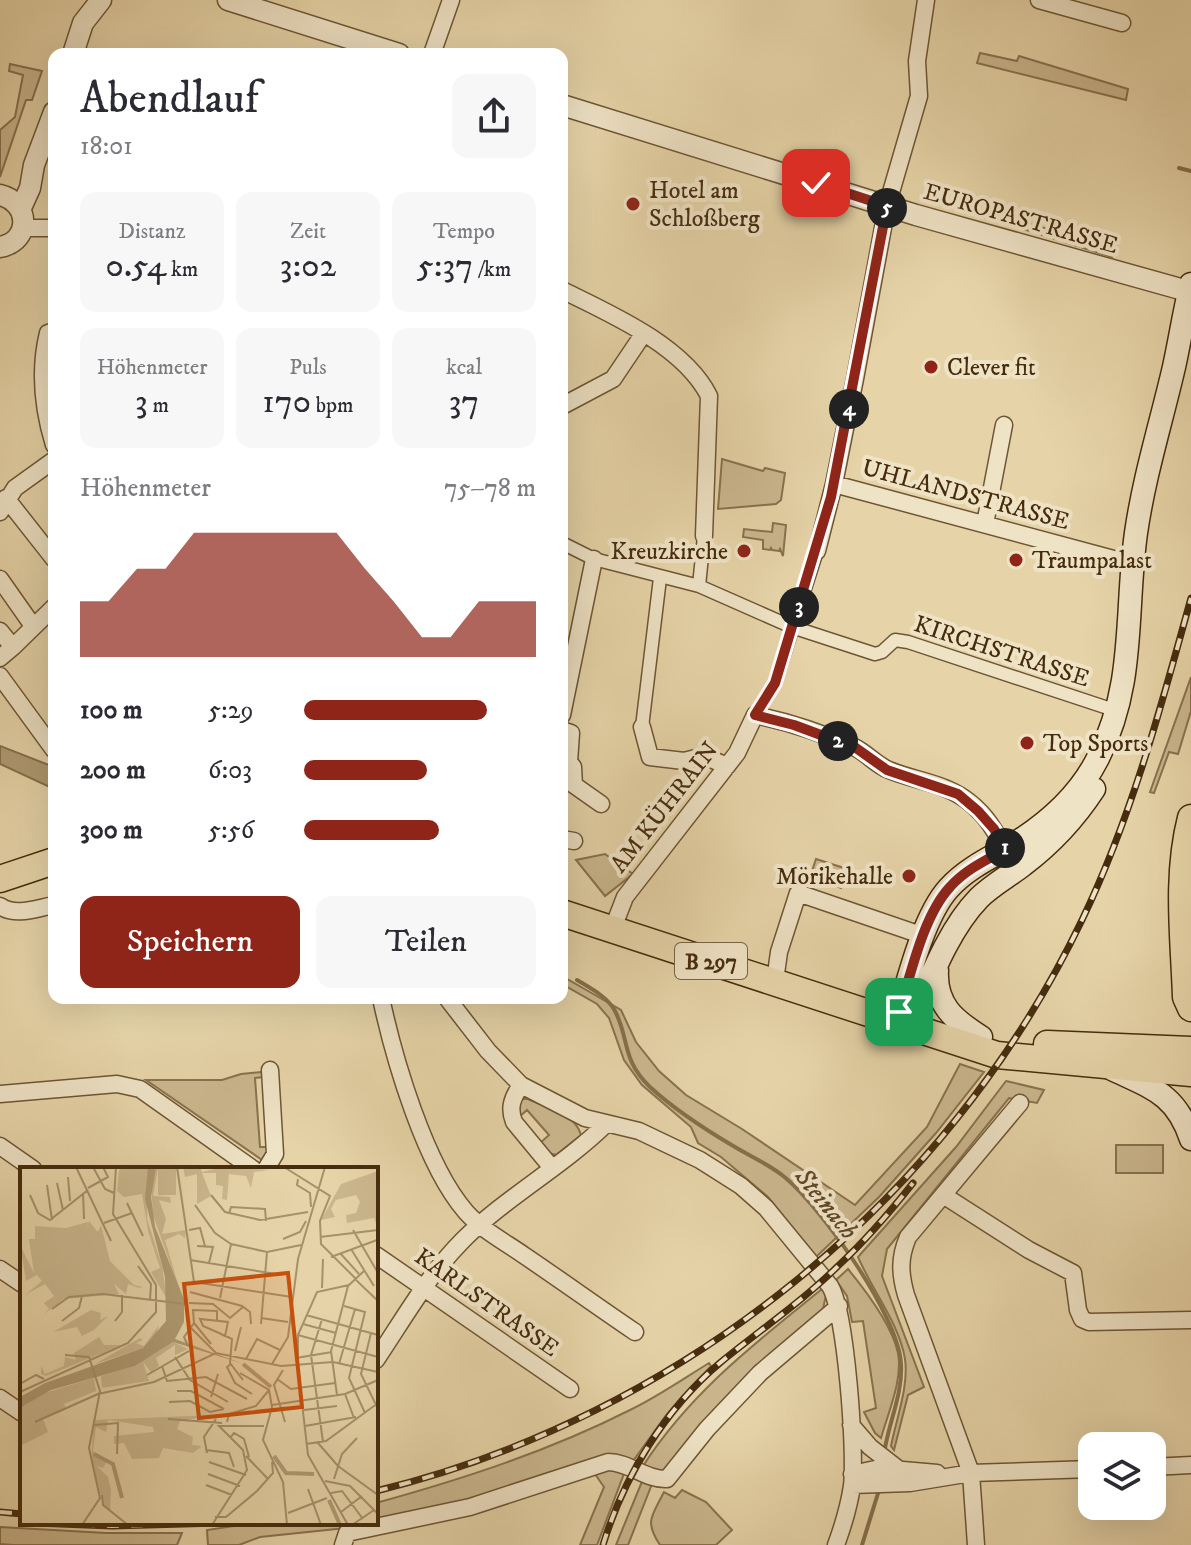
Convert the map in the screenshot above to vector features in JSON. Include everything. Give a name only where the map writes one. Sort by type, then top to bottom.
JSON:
[{"type":"main road","points":[[905,1019],[926,931],[938,903],[951,886],[974,867],[1038,828],[1077,790],[1098,758],[1117,711],[1127,666],[1132,564],[1144,487],[1190,291]]},
{"type":"main road","points":[[905,1019],[951,938],[977,900],[1065,827],[1086,802],[1111,760],[1131,710],[1138,679],[1144,558],[1166,449],[1191,360]]},
{"type":"main road","points":[[1132,564],[1138,570],[1142,599]]},
{"type":"main road","points":[[1188,1129],[1186,1061],[1179,1010],[1188,989],[1185,845],[1191,818]]},
{"type":"main road","points":[[0,879],[48,863]]},
{"type":"main road","name":"B 297","points":[[568,915],[775,981],[905,1019],[981,1037],[1186,1061]]},
{"type":"main road","points":[[926,931],[937,937],[951,938]]},
{"type":"main road","points":[[938,965],[938,992],[944,1007],[955,1021],[981,1037]]},
{"type":"main road","name":"B 297","points":[[905,1019],[997,1055],[1106,1066],[1186,1061]]},
{"type":"main road","points":[[1106,1066],[1162,1094],[1177,1108],[1188,1129]]},
{"type":"street","points":[[75,48],[83,23],[101,0]]},
{"type":"street","points":[[228,0],[380,48]]},
{"type":"street","points":[[434,48],[451,0]]},
{"type":"street","points":[[926,0],[918,51],[919,96],[887,206],[834,484],[817,551],[775,683],[755,715],[794,725],[856,748],[887,770],[958,794],[994,829],[1006,849],[1012,873]]},
{"type":"street","points":[[1039,0],[1122,23]]},
{"type":"street","name":"EUROPASTRASSE","points":[[568,107],[887,206],[1190,291]]},
{"type":"street","points":[[3,250],[15,241],[12,207],[34,165],[48,128]]},
{"type":"street","points":[[12,207],[48,225]]},
{"type":"street","points":[[568,293],[644,333],[700,377],[709,396],[699,586]]},
{"type":"street","points":[[48,333],[43,391],[48,416]]},
{"type":"street","points":[[568,403],[613,379],[644,333]]},
{"type":"street","points":[[985,524],[1004,425]]},
{"type":"street","points":[[48,464],[2,500],[48,552]]},
{"type":"street","name":"UHLANDSTRASSE","points":[[834,484],[1132,564]]},
{"type":"street","name":"KIRCHSTRASSE","points":[[568,546],[594,559],[699,586],[792,627],[875,654],[895,640],[908,642],[1117,711]]},
{"type":"street","points":[[568,686],[594,559]]},
{"type":"street","points":[[660,578],[642,727],[650,757],[684,761],[704,756],[732,760]]},
{"type":"street","points":[[0,579],[33,626]]},
{"type":"street","points":[[0,631],[6,653],[48,612]]},
{"type":"street","points":[[0,676],[48,742]]},
{"type":"street","name":"AM KÜHRAIN","points":[[613,928],[625,897],[732,760],[755,715]]},
{"type":"street","points":[[568,764],[573,767],[574,785],[601,804]]},
{"type":"street","points":[[775,981],[779,952],[798,893],[926,931]]},
{"type":"street","points":[[0,906],[19,911],[48,906]]},
{"type":"street","points":[[382,1004],[391,1045],[431,1153],[452,1194],[480,1224],[635,1332]]},
{"type":"street","points":[[452,1004],[488,1051],[521,1085],[585,1118],[639,1131],[700,1160],[741,1186],[766,1208],[830,1286],[839,1306],[851,1425],[860,1478],[836,1545]]},
{"type":"street","points":[[267,1167],[275,1154],[270,1070]]},
{"type":"street","points":[[0,1094],[117,1084],[131,1086],[140,1089],[250,1167]]},
{"type":"street","points":[[521,1085],[513,1097],[511,1115],[552,1168]]},
{"type":"street","points":[[976,1545],[967,1474],[901,1279],[903,1249],[908,1237],[1020,1103]]},
{"type":"street","points":[[378,1357],[424,1289],[461,1242],[606,1124]]},
{"type":"street","points":[[0,1146],[30,1167]]},
{"type":"street","points":[[943,1195],[1029,1250],[1073,1273],[1082,1319],[1089,1322],[1191,1320]]},
{"type":"street","name":"KARLSTRASSE","points":[[378,1256],[570,1389]]},
{"type":"street","points":[[0,1269],[20,1283]]},
{"type":"street","points":[[343,1545],[347,1533],[470,1507],[608,1462],[617,1462],[662,1480],[672,1475],[707,1429],[760,1373],[839,1306]]},
{"type":"street","points":[[0,1398],[20,1412]]},
{"type":"street","points":[[851,1425],[896,1476]]},
{"type":"street","points":[[1166,1466],[1191,1465]]},
{"type":"street","points":[[860,1478],[1078,1470]]},
{"type":"shaded area","points":[[980,53],[1017,61],[1019,56],[1128,89],[1126,100],[977,63]]},
{"type":"shaded area","points":[[10,64],[42,71],[32,100],[26,100],[0,177],[0,130],[15,117],[23,75],[9,71]]},
{"type":"shaded area","points":[[1012,209],[1017,214],[1011,218],[1017,226],[1023,222],[1090,241],[1112,238],[1117,243],[1112,257],[1004,223]]},
{"type":"shaded area","points":[[722,459],[763,471],[765,468],[785,473],[781,500],[776,504],[718,509]]},
{"type":"shaded area","points":[[773,523],[786,525],[783,556],[780,549],[763,549],[763,540],[743,537],[744,529],[772,532]]},
{"type":"shaded area","points":[[1191,677],[1191,711],[1178,754],[1169,752],[1154,793],[1150,792]]},
{"type":"shaded area","points":[[0,746],[48,765],[48,786],[0,764]]},
{"type":"shaded area","points":[[605,854],[633,874],[605,896],[576,860]]},
{"type":"shaded area","points":[[816,859],[847,869],[841,888],[810,877]]},
{"type":"shaded area","points":[[568,979],[621,1010],[636,1042],[659,1071],[686,1095],[855,1205],[927,1127],[960,1064],[984,1072],[936,1133],[879,1197],[816,1257],[768,1197],[721,1157],[698,1143],[691,1127],[642,1085],[624,1060],[609,1018],[597,1004],[568,987]]},
{"type":"shaded area","points":[[261,1072],[264,1077],[255,1078],[260,1147],[270,1147],[265,1162],[146,1080],[222,1080]]},
{"type":"shaded area","points":[[1006,1081],[1044,1090],[1037,1103],[1009,1098],[887,1249],[882,1276],[924,1387],[908,1395],[894,1450],[891,1446],[904,1392],[905,1359],[891,1320],[858,1257],[956,1147]]},
{"type":"shaded area","points":[[523,1099],[567,1116],[581,1135],[556,1155],[549,1153],[540,1143],[549,1135],[527,1110],[518,1118],[518,1103]]},
{"type":"shaded area","points":[[1116,1145],[1163,1145],[1163,1173],[1116,1173]]},
{"type":"shaded area","points":[[848,1269],[884,1320],[898,1353],[897,1385],[881,1438],[864,1412],[876,1408],[863,1321],[852,1322],[847,1296],[836,1280]]},
{"type":"shaded area","points":[[822,1289],[826,1295],[823,1309],[760,1363],[665,1472],[643,1466],[681,1415],[725,1370]]},
{"type":"shaded area","points":[[709,1363],[711,1366],[667,1414],[633,1461],[378,1522],[378,1502],[537,1451],[599,1425],[660,1394]]},
{"type":"shaded area","points":[[613,1466],[625,1471],[597,1545],[580,1545],[604,1487],[593,1471]]},
{"type":"shaded area","points":[[643,1479],[652,1484],[628,1545],[616,1545]]},
{"type":"shaded area","points":[[682,1490],[706,1502],[732,1530],[716,1545],[660,1545],[652,1530],[653,1513],[664,1492],[675,1498]]},
{"type":"shaded area","points":[[241,1525],[360,1525],[260,1537],[239,1545],[208,1545],[207,1530]]},
{"type":"shaded area","points":[[0,1527],[106,1533],[182,1533],[177,1545],[13,1545],[0,1544]]},
{"type":"waterway","points":[[1179,168],[1191,171]]},
{"type":"waterway","name":"Steinach","points":[[577,980],[612,1006],[620,1021],[634,1067],[650,1087],[702,1127],[782,1175],[816,1210],[855,1263],[887,1318],[901,1364],[900,1386],[884,1454]]},
{"type":"waterway","name":"Steinach","points":[[862,1545],[879,1490]]},
{"type":"railway","points":[[378,1490],[488,1457],[596,1410],[697,1352],[792,1284],[879,1205],[957,1118],[1025,1022],[1082,920],[1131,801],[1191,598]]},
{"type":"railway","points":[[603,1545],[635,1469],[682,1401],[721,1362],[825,1278],[868,1236],[913,1183]]},
{"type":"railway","points":[[0,1512],[20,1514]]},
{"type":"railway","points":[[86,1525],[148,1525]]},
{"type":"place","name":"Hotel am Schloßberg","points":[[633,204]]},
{"type":"place","name":"Clever fit","points":[[931,367]]},
{"type":"place","name":"Kreuzkirche","points":[[744,551]]},
{"type":"place","name":"Traumpalast","points":[[1016,560]]},
{"type":"place","name":"Top Sports","points":[[1027,743]]},
{"type":"place","name":"Mörikehalle","points":[[909,876]]},
{"type":"route","points":[[816,183],[887,206],[855,379],[817,551],[775,683],[755,715],[779,720],[856,748],[887,770],[958,794],[994,829],[1006,849],[961,877],[938,903],[899,1012]]}]
